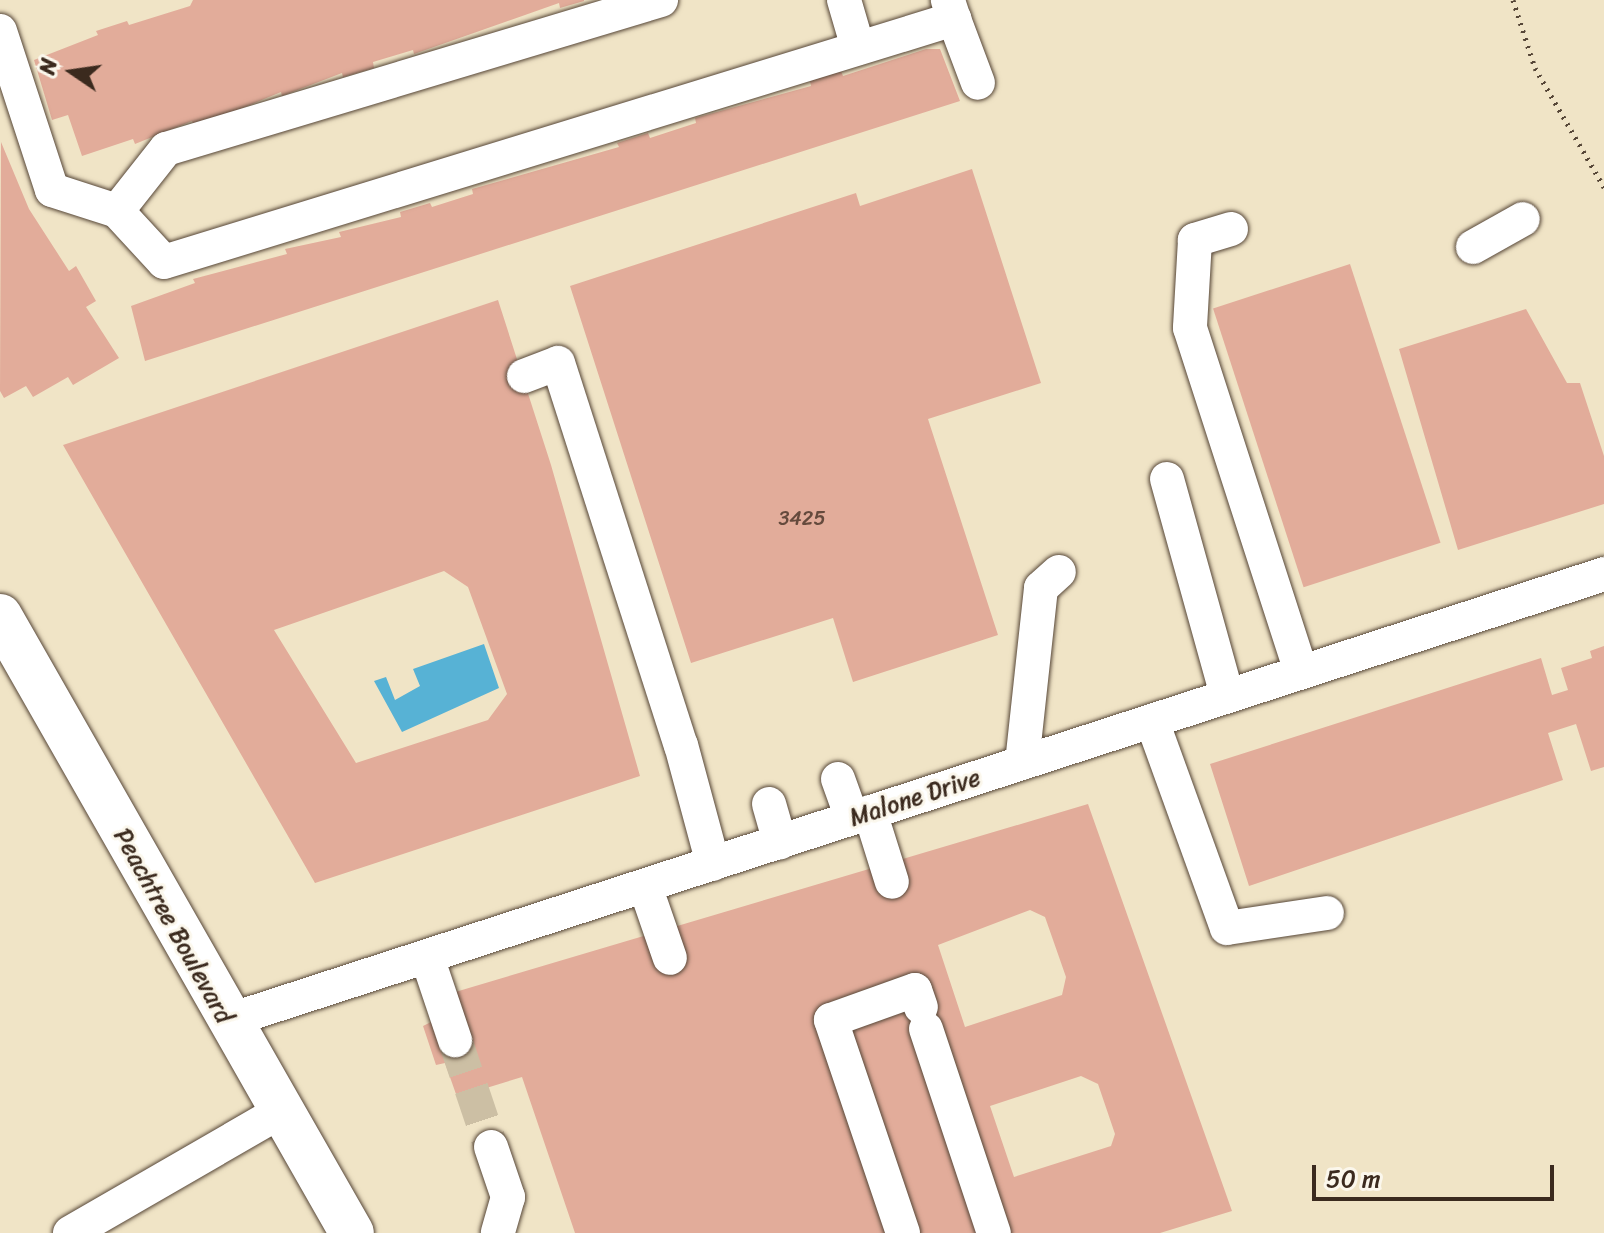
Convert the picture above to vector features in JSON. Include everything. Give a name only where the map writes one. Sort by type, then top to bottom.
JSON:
[{"type":"highway","name":"Peachtree Boulevard","points":[[0,616],[227,1021],[352,1233]]},
{"type":"street","points":[[117,211],[166,149],[661,0]]},
{"type":"street","points":[[844,0],[858,48]]},
{"type":"street","points":[[0,31],[52,190],[117,211],[164,262],[858,48],[951,9],[978,83]]},
{"type":"street","points":[[1473,247],[1523,219]]},
{"type":"street","points":[[1231,229],[1195,240],[1190,328],[1301,672]]},
{"type":"street","points":[[524,376],[558,363],[677,730],[713,864]]},
{"type":"street","points":[[1167,479],[1227,696]]},
{"type":"street","points":[[1022,763],[1041,588],[1059,572]]},
{"type":"street","name":"Malone Drive","points":[[227,1021],[1604,574]]},
{"type":"street","points":[[1152,721],[1227,928],[1327,913]]},
{"type":"street","points":[[838,779],[861,815],[892,882]]},
{"type":"street","points":[[769,804],[780,842]]},
{"type":"street","points":[[645,886],[670,958]]},
{"type":"street","points":[[427,957],[455,1040]]},
{"type":"street","points":[[903,1233],[831,1020],[915,990],[994,1233]]},
{"type":"street","points":[[70,1233],[280,1112]]},
{"type":"street","points":[[491,1147],[508,1197],[498,1233]]},
{"type":"path","points":[[1513,0],[1560,119],[1604,187]]},
{"type":"water","points":[[484,644],[499,688],[402,732],[374,681],[386,677],[395,700],[420,686],[413,669]]},
{"type":"building","points":[[193,0],[584,1],[560,8],[559,3],[414,54],[413,50],[373,62],[374,68],[343,77],[342,73],[282,96],[281,92],[195,128],[192,121],[135,144],[133,139],[82,156],[68,115],[52,120],[34,60],[98,35],[96,31],[127,21],[129,25],[190,6]]},
{"type":"building","points":[[926,49],[940,49],[960,101],[145,361],[131,306],[195,283],[193,279],[287,254],[285,249],[341,237],[339,232],[401,217],[400,212],[430,203],[432,207],[473,194],[472,189],[619,147],[617,143],[648,133],[650,138],[696,123],[695,118],[811,86],[810,81],[841,71],[843,76]]},
{"type":"building","points":[[1,142],[29,209],[69,271],[76,266],[96,301],[86,307],[119,358],[73,385],[68,377],[33,397],[26,386],[4,398],[0,391]]},
{"type":"building","points":[[972,169],[1041,383],[928,419],[998,635],[853,682],[833,618],[691,663],[570,286],[856,193],[860,206]]},
{"type":"building","points":[[1350,264],[1441,543],[1304,587],[1213,308]]},
{"type":"building","points":[[498,300],[551,465],[640,776],[315,883],[63,445]],"holes":[[[444,571],[468,587],[507,694],[488,720],[356,763],[274,630]]]},
{"type":"building","points":[[1526,309],[1567,383],[1580,383],[1604,456],[1604,504],[1458,550],[1399,349]]},
{"type":"building","points":[[1604,646],[1604,767],[1591,771],[1576,724],[1548,733],[1563,780],[1249,886],[1210,764],[1541,658],[1552,695],[1568,690],[1561,668],[1592,658],[1590,651]]},
{"type":"building","points":[[1088,804],[1232,1211],[1160,1233],[575,1233],[522,1077],[457,1097],[445,1063],[436,1065],[423,1026],[433,1021],[425,1001]],"holes":[[[1030,910],[1045,917],[1066,977],[1062,995],[965,1027],[938,945]],[[1081,1076],[1098,1084],[1115,1134],[1111,1146],[1014,1177],[990,1106]]]},
{"type":"tunnel","points":[[455,1040],[491,1147]]}]
